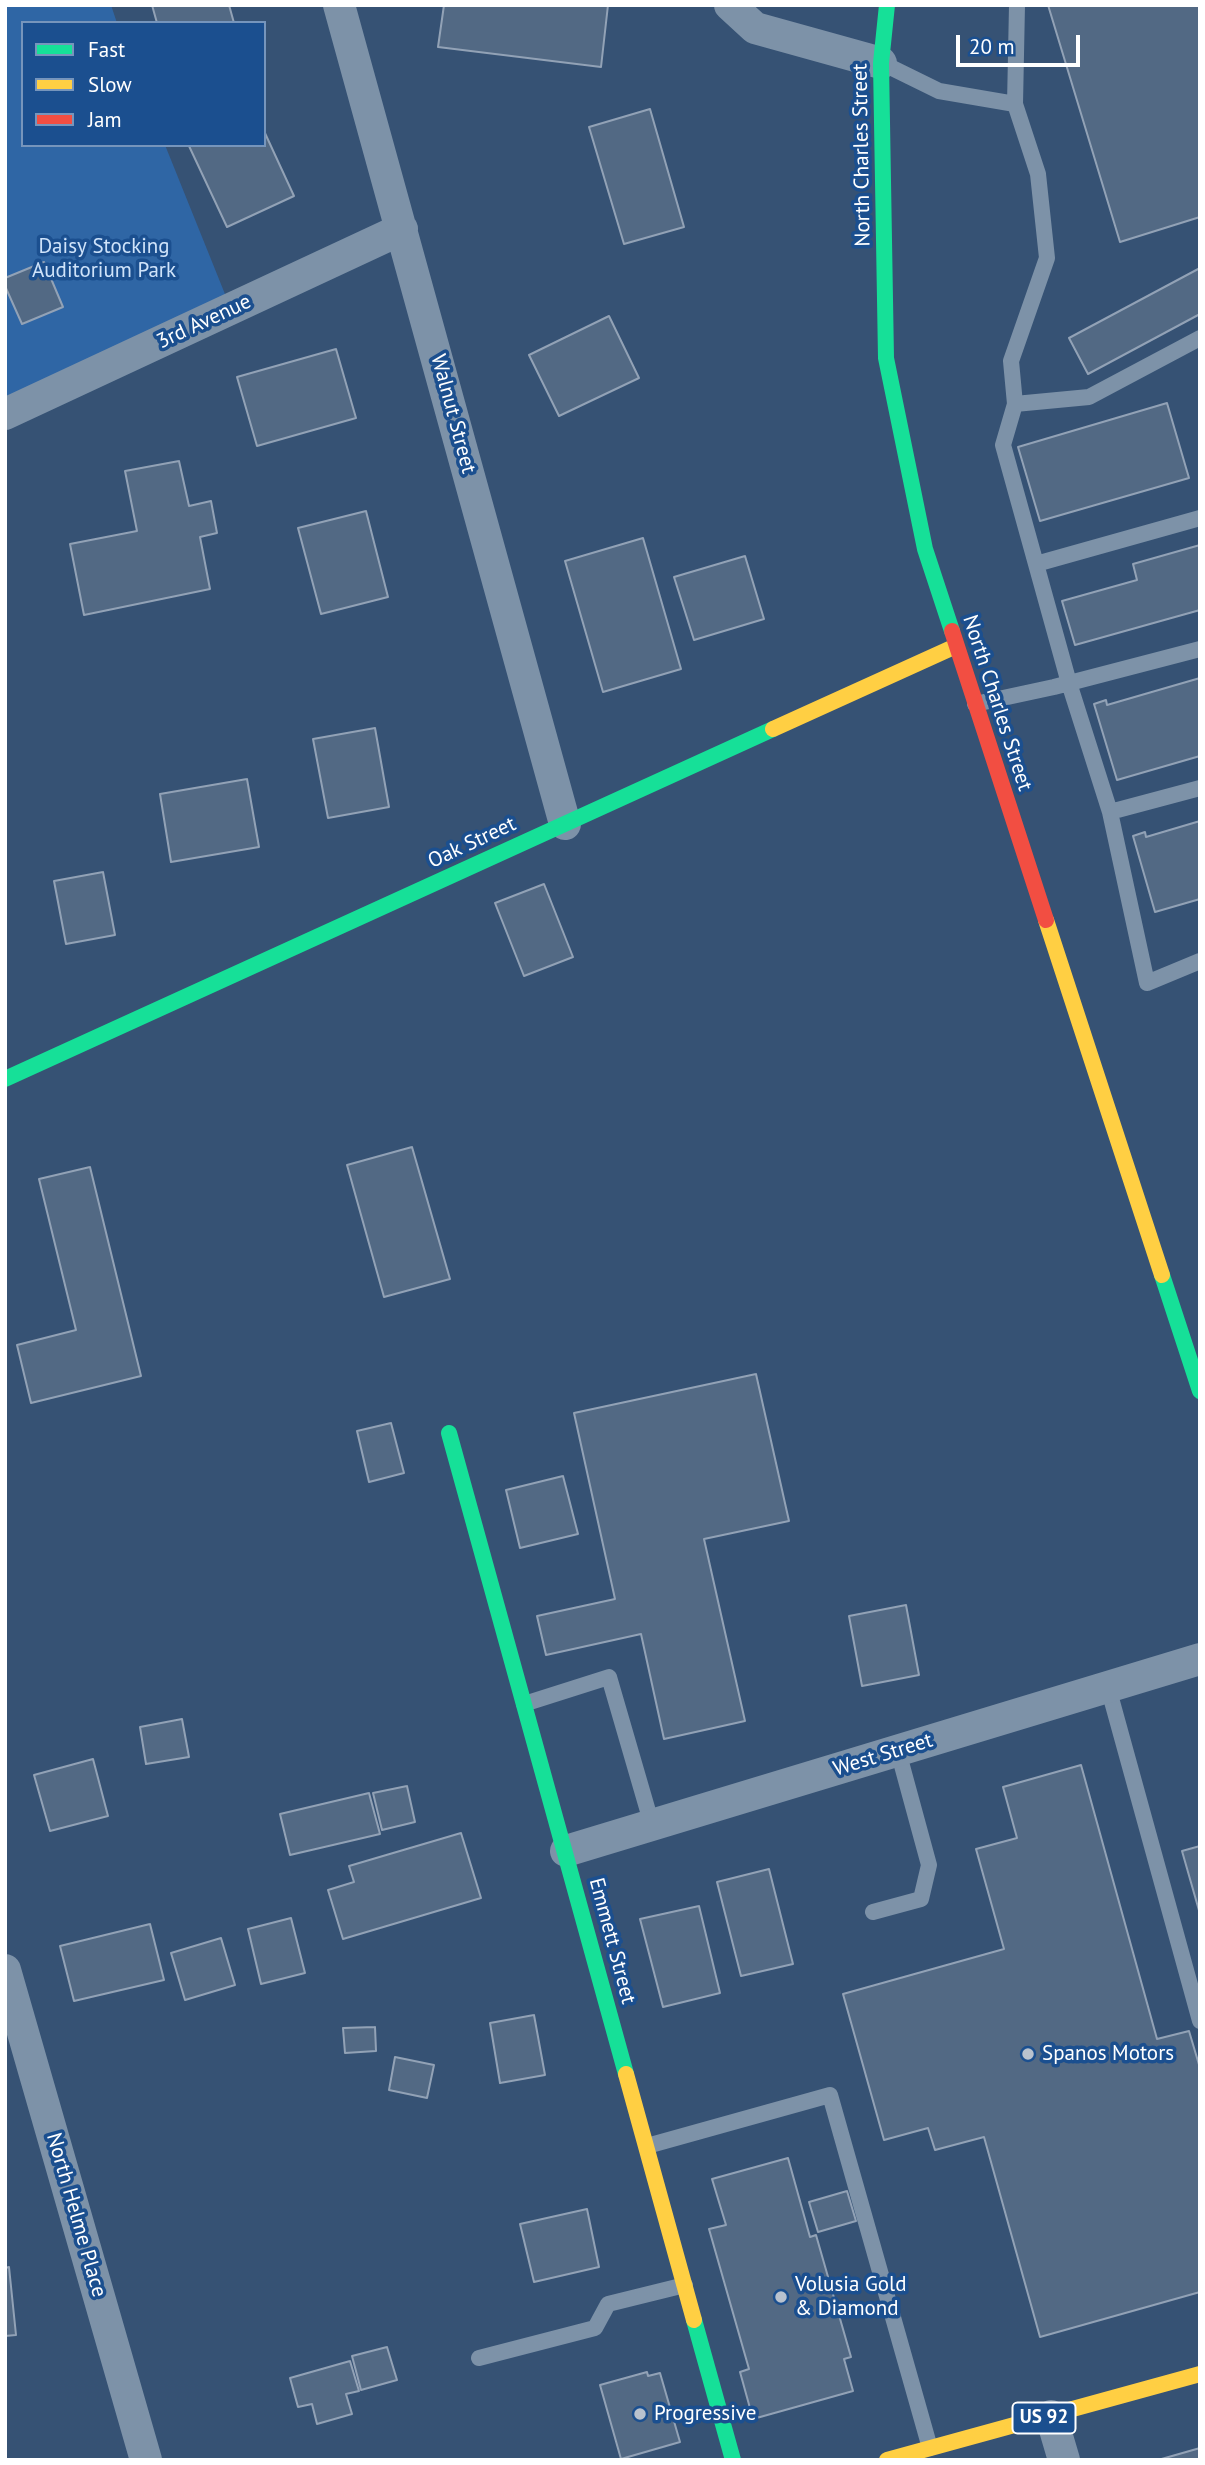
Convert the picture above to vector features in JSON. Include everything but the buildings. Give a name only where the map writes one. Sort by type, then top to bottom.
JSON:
[{"type":"street","name":"Walnut Street","points":[[339,5],[565,824]]},
{"type":"street","points":[[730,5],[755,28],[881,63]]},
{"type":"street","name":"North Charles Street","points":[[887,5],[881,63],[886,358],[925,550],[1200,1391]]},
{"type":"street","name":"3rd Avenue","points":[[5,414],[402,229]]},
{"type":"street","name":"Oak Street","points":[[5,1079],[956,646]]},
{"type":"street","name":"Emmett Street","points":[[449,1433],[733,2460]]},
{"type":"street","name":"West Street","points":[[566,1851],[1200,1660]]},
{"type":"street","name":"North Helme Place","points":[[5,1970],[146,2460]]},
{"type":"street","name":"US 92","points":[[887,2460],[1200,2374]]},
{"type":"street","points":[[1051,2416],[1064,2460]]},
{"type":"lane","points":[[1017,5],[1015,104],[1038,174],[1047,258],[1011,361],[1015,404],[1003,445],[1069,684],[1110,813],[1147,983],[1200,961]]},
{"type":"lane","points":[[881,63],[939,91],[1015,104]]},
{"type":"lane","points":[[1015,404],[1089,397],[1200,338]]},
{"type":"lane","points":[[1036,564],[1200,518]]},
{"type":"lane","points":[[975,704],[1069,684],[1200,649]]},
{"type":"lane","points":[[1110,813],[1200,788]]},
{"type":"lane","points":[[524,1704],[609,1677],[652,1825]]},
{"type":"lane","points":[[1108,1687],[1200,2021]]},
{"type":"lane","points":[[873,1912],[921,1899],[929,1865],[898,1751]]},
{"type":"lane","points":[[647,2146],[830,2095],[930,2448]]},
{"type":"lane","points":[[479,2358],[595,2328],[608,2304],[685,2285]]},
{"type":"green space","name":"Daisy Stocking Auditorium Park","points":[[5,5],[111,5],[116,21],[21,21],[21,147],[166,147],[231,309],[5,414]]},
{"type":"traffic: fast","points":[[887,5],[881,63],[886,358],[925,549],[952,631]]},
{"type":"traffic: fast","points":[[5,1079],[773,729]]},
{"type":"traffic: fast","points":[[1162,1275],[1200,1391]]},
{"type":"traffic: fast","points":[[449,1433],[626,2074]]},
{"type":"traffic: fast","points":[[694,2320],[733,2460]]},
{"type":"traffic: slow","points":[[773,729],[956,646]]},
{"type":"traffic: slow","points":[[1046,920],[1162,1275]]},
{"type":"traffic: slow","points":[[626,2074],[694,2320]]},
{"type":"traffic: slow","points":[[887,2460],[1200,2374]]},
{"type":"traffic: jam","points":[[952,631],[1046,920]]},
{"type":"place","name":"Spanos Motors","points":[[1028,2054]]},
{"type":"place","name":"Volusia Gold & Diamond","points":[[781,2297]]},
{"type":"place","name":"Progressive","points":[[640,2414]]}]
